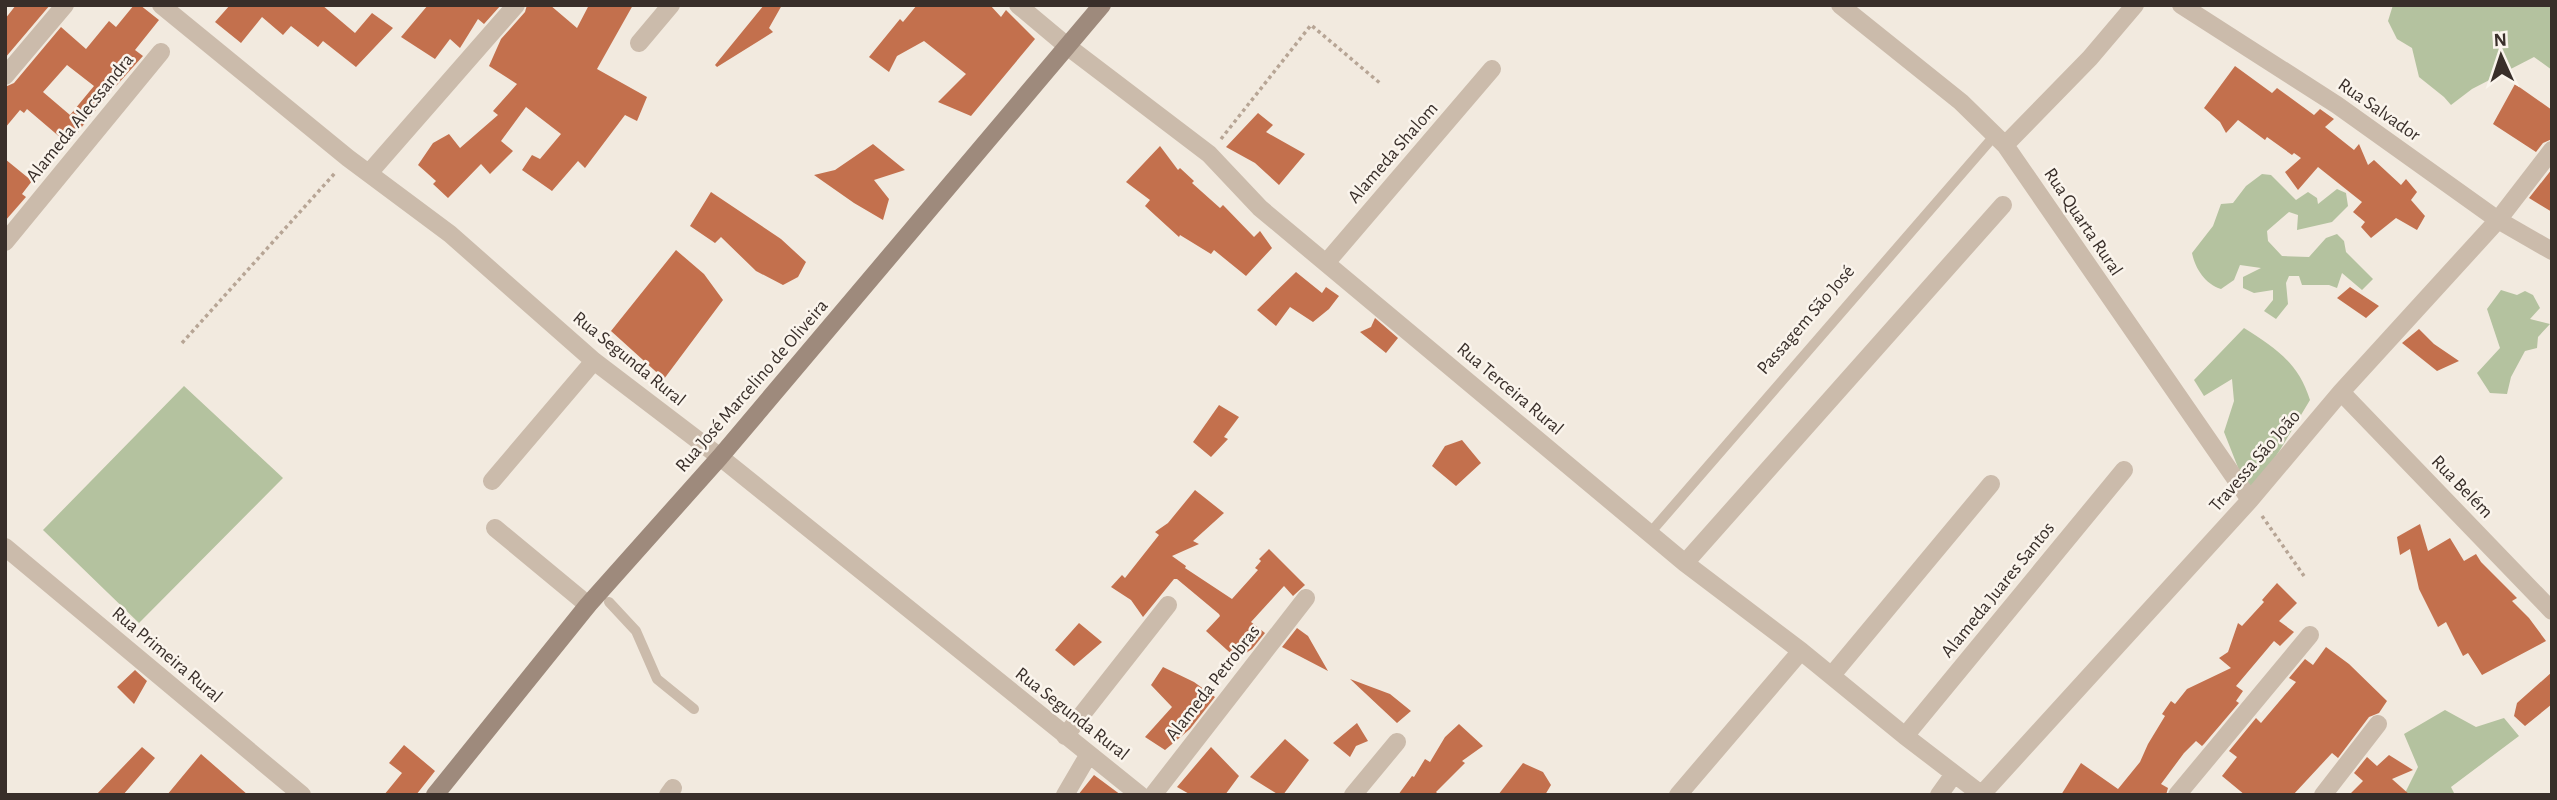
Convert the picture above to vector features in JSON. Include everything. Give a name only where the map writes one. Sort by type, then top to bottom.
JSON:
[{"type":"street","points":[[5,76],[65,5]]},
{"type":"street","name":"Rua Segunda Rural","points":[[161,5],[276,109],[369,173],[450,234],[594,361],[720,457],[1140,795]]},
{"type":"street","points":[[369,173],[516,5]]},
{"type":"street","points":[[639,43],[671,5]]},
{"type":"street","name":"Rua Terceira Rural","points":[[1018,5],[1067,46],[1209,154],[1260,208],[1685,562],[1982,794]]},
{"type":"street","name":"Rua José Marcelino de Oliveira","points":[[435,795],[1102,5]]},
{"type":"street","name":"Rua Quarta Rural","points":[[1840,5],[1961,102],[2000,140],[2250,500]]},
{"type":"street","name":"Passagem São José","points":[[2000,140],[2090,58],[2135,5]]},
{"type":"street","name":"Rua Salvador","points":[[2181,5],[2337,105],[2498,220],[2552,251]]},
{"type":"street","name":"Alameda Alecssandra","points":[[5,242],[161,52]]},
{"type":"street","name":"Alameda Shalom","points":[[1326,263],[1492,69]]},
{"type":"street","name":"Travessa São João","points":[[1982,794],[2250,500],[2342,392],[2498,220],[2552,149]]},
{"type":"street","points":[[1685,562],[2003,205]]},
{"type":"street","points":[[492,481],[594,361]]},
{"type":"street","name":"Rua Belém","points":[[2342,392],[2552,611]]},
{"type":"street","name":"Alameda Juares Santos","points":[[1905,736],[2124,470]]},
{"type":"street","points":[[1832,675],[1991,484]]},
{"type":"street","points":[[495,528],[599,600]]},
{"type":"street","name":"Rua Primeira Rural","points":[[6,549],[302,795]]},
{"type":"street","name":"Alameda Petrobras","points":[[1153,795],[1306,598]]},
{"type":"street","points":[[1065,736],[1168,605]]},
{"type":"street","points":[[2177,795],[2310,635]]},
{"type":"street","points":[[1678,795],[1801,651]]},
{"type":"street","points":[[2323,795],[2378,723]]},
{"type":"street","points":[[1353,795],[1397,742]]},
{"type":"street","points":[[1065,795],[1089,754]]},
{"type":"street","points":[[1939,795],[1954,774]]},
{"type":"lane","name":"Passagem São José","points":[[1650,533],[2000,140]]},
{"type":"lane","points":[[599,600],[625,616],[636,631],[657,679],[694,709]]},
{"type":"path","points":[[1209,154],[1311,26],[1381,84]]},
{"type":"path","points":[[182,343],[348,158]]},
{"type":"path","points":[[2250,500],[2304,576]]},
{"type":"green space","points":[[2393,5],[2549,5],[2552,11],[2552,70],[2534,57],[2472,89],[2451,105],[2419,77],[2412,48],[2397,39],[2388,21]]},
{"type":"green space","points":[[2262,174],[2271,175],[2296,200],[2308,192],[2317,198],[2318,204],[2337,189],[2346,193],[2348,206],[2332,222],[2297,230],[2298,215],[2289,212],[2267,231],[2268,241],[2282,256],[2309,257],[2326,238],[2337,234],[2344,241],[2346,252],[2373,279],[2362,290],[2342,273],[2337,288],[2329,285],[2302,285],[2299,276],[2289,276],[2286,283],[2288,304],[2276,319],[2264,311],[2273,300],[2273,290],[2254,293],[2243,288],[2243,277],[2261,268],[2240,265],[2234,280],[2221,289],[2215,287],[2198,270],[2192,253],[2213,226],[2221,204],[2233,203],[2246,186]]},
{"type":"green space","points":[[2501,290],[2517,295],[2525,291],[2533,295],[2540,308],[2530,319],[2550,324],[2538,337],[2537,348],[2525,351],[2511,377],[2507,394],[2490,393],[2477,373],[2500,348],[2487,309]]},
{"type":"green space","points":[[2244,328],[2284,357],[2299,376],[2310,400],[2253,490],[2239,470],[2224,432],[2234,401],[2232,379],[2204,396],[2194,380]]},
{"type":"green space","points":[[184,386],[283,478],[139,623],[43,530]]},
{"type":"green space","points":[[2445,710],[2476,727],[2504,718],[2519,736],[2451,787],[2455,795],[2404,795],[2418,767],[2404,734]]},
{"type":"building","points":[[16,5],[50,5],[5,58],[5,19]]},
{"type":"building","points":[[134,5],[140,5],[159,20],[135,50],[143,56],[68,144],[27,109],[24,113],[20,110],[5,128],[5,87],[14,83],[61,27],[86,49],[109,21],[116,27]],"holes":[[[67,65],[94,86],[70,115],[43,92]]]},
{"type":"building","points":[[230,5],[322,5],[355,33],[372,13],[393,28],[356,67],[323,41],[318,47],[291,26],[283,35],[262,17],[241,43],[215,22]]},
{"type":"building","points":[[428,5],[501,5],[484,24],[478,19],[460,48],[450,39],[435,59],[401,37]]},
{"type":"building","points":[[527,5],[550,5],[577,28],[589,5],[633,5],[597,69],[647,97],[637,121],[625,115],[585,168],[578,161],[552,191],[522,170],[532,155],[540,159],[561,134],[526,107],[501,141],[513,151],[490,174],[481,164],[448,198],[433,184],[436,181],[418,165],[433,143],[449,134],[460,148],[498,115],[493,111],[517,84],[489,66],[501,39],[525,12]]},
{"type":"building","points":[[764,5],[782,5],[769,28],[773,32],[717,67],[715,65]]},
{"type":"building","points":[[917,5],[990,5],[1001,17],[1006,10],[1035,39],[971,116],[938,102],[966,74],[924,41],[897,56],[889,72],[869,57],[900,19],[903,22]]},
{"type":"building","points":[[2235,66],[2272,93],[2277,88],[2314,115],[2320,109],[2334,119],[2325,127],[2354,150],[2359,144],[2368,165],[2374,160],[2401,185],[2406,179],[2417,192],[2411,200],[2425,216],[2417,230],[2396,218],[2371,238],[2361,227],[2365,222],[2353,212],[2362,202],[2318,167],[2298,190],[2285,172],[2301,158],[2294,153],[2292,155],[2267,137],[2265,140],[2238,120],[2226,133],[2220,122],[2204,108]]},
{"type":"building","points":[[2515,84],[2552,110],[2552,139],[2543,143],[2536,152],[2493,124]]},
{"type":"building","points":[[1258,113],[1273,125],[1266,132],[1305,154],[1279,185],[1255,163],[1226,147]]},
{"type":"building","points":[[873,144],[905,170],[874,180],[889,199],[883,220],[814,175],[835,170]]},
{"type":"building","points":[[1160,146],[1178,170],[1180,168],[1194,181],[1192,183],[1220,208],[1223,205],[1254,237],[1260,231],[1272,248],[1246,276],[1214,250],[1211,254],[1180,235],[1179,237],[1145,206],[1150,200],[1126,182]]},
{"type":"building","points":[[5,159],[32,181],[22,194],[26,197],[5,221]]},
{"type":"building","points":[[2552,169],[2552,212],[2529,198]]},
{"type":"building","points":[[711,192],[781,239],[806,262],[798,277],[783,285],[756,271],[721,237],[715,243],[690,226]]},
{"type":"building","points":[[676,250],[704,274],[723,300],[664,379],[611,331]]},
{"type":"building","points":[[1296,272],[1322,293],[1326,287],[1339,296],[1329,309],[1313,322],[1290,307],[1276,326],[1257,310]]},
{"type":"building","points":[[2350,287],[2379,306],[2366,318],[2337,298]]},
{"type":"building","points":[[1375,318],[1398,338],[1386,353],[1360,332],[1371,327]]},
{"type":"building","points":[[2419,329],[2434,344],[2459,361],[2437,371],[2402,343]]},
{"type":"building","points":[[1219,405],[1239,417],[1224,437],[1228,439],[1211,457],[1193,442]]},
{"type":"building","points":[[1462,440],[1481,463],[1456,486],[1432,466],[1445,446]]},
{"type":"building","points":[[1195,490],[1224,513],[1193,541],[1199,544],[1172,556],[1186,566],[1185,568],[1232,599],[1258,570],[1255,568],[1261,561],[1259,559],[1269,549],[1305,585],[1293,596],[1284,586],[1251,622],[1265,633],[1252,649],[1237,659],[1206,631],[1219,614],[1177,579],[1174,579],[1143,617],[1131,600],[1111,587],[1122,575],[1125,578],[1159,535],[1155,532],[1168,523]]},
{"type":"building","points":[[2420,524],[2428,551],[2450,538],[2464,561],[2476,554],[2517,598],[2512,601],[2546,641],[2482,675],[2468,653],[2463,656],[2446,622],[2438,627],[2419,589],[2410,549],[2400,555],[2397,537]]},
{"type":"building","points":[[2277,583],[2297,603],[2279,621],[2294,632],[2280,646],[2274,641],[2236,686],[2243,691],[2236,701],[2239,703],[2202,746],[2196,741],[2184,753],[2161,784],[2168,788],[2166,795],[2061,795],[2081,763],[2118,789],[2140,762],[2165,716],[2162,714],[2171,701],[2175,704],[2187,689],[2231,668],[2219,658],[2228,652],[2238,623],[2242,626]]},
{"type":"building","points":[[1079,623],[1102,642],[1074,666],[1055,650]]},
{"type":"building","points":[[1297,628],[1308,636],[1328,671],[1282,647]]},
{"type":"building","points":[[2326,647],[2349,664],[2387,701],[2379,713],[2369,717],[2338,758],[2332,753],[2293,795],[2245,795],[2222,776],[2237,757],[2229,751],[2256,718],[2261,723],[2296,682],[2289,678],[2305,659],[2313,665]]},
{"type":"building","points":[[1163,667],[1194,682],[1215,697],[1190,729],[1165,750],[1145,737],[1172,707],[1151,685]]},
{"type":"building","points":[[135,670],[147,681],[134,704],[117,687]]},
{"type":"building","points":[[2552,672],[2552,704],[2525,726],[2514,716],[2517,703]]},
{"type":"building","points":[[1350,679],[1390,694],[1411,711],[1397,723]]},
{"type":"building","points":[[1357,723],[1368,741],[1356,746],[1350,757],[1333,743]]},
{"type":"building","points":[[1459,724],[1483,746],[1462,761],[1465,763],[1436,792],[1439,795],[1398,795],[1425,759],[1430,762],[1445,737]]},
{"type":"building","points":[[1285,739],[1309,760],[1283,795],[1279,795],[1250,777]]},
{"type":"building","points":[[404,745],[435,771],[416,795],[384,795],[402,773],[389,763]]},
{"type":"building","points":[[142,747],[155,758],[123,795],[96,795]]},
{"type":"building","points":[[1211,747],[1239,776],[1225,795],[1191,795],[1177,787]]},
{"type":"building","points":[[201,754],[248,795],[167,795]]},
{"type":"building","points":[[2389,755],[2413,770],[2392,779],[2410,795],[2349,795],[2363,781],[2354,773],[2367,757],[2377,766]]},
{"type":"building","points":[[1523,763],[1543,772],[1551,785],[1545,795],[1498,795]]},
{"type":"building","points":[[1094,775],[1121,795],[1078,795]]}]
